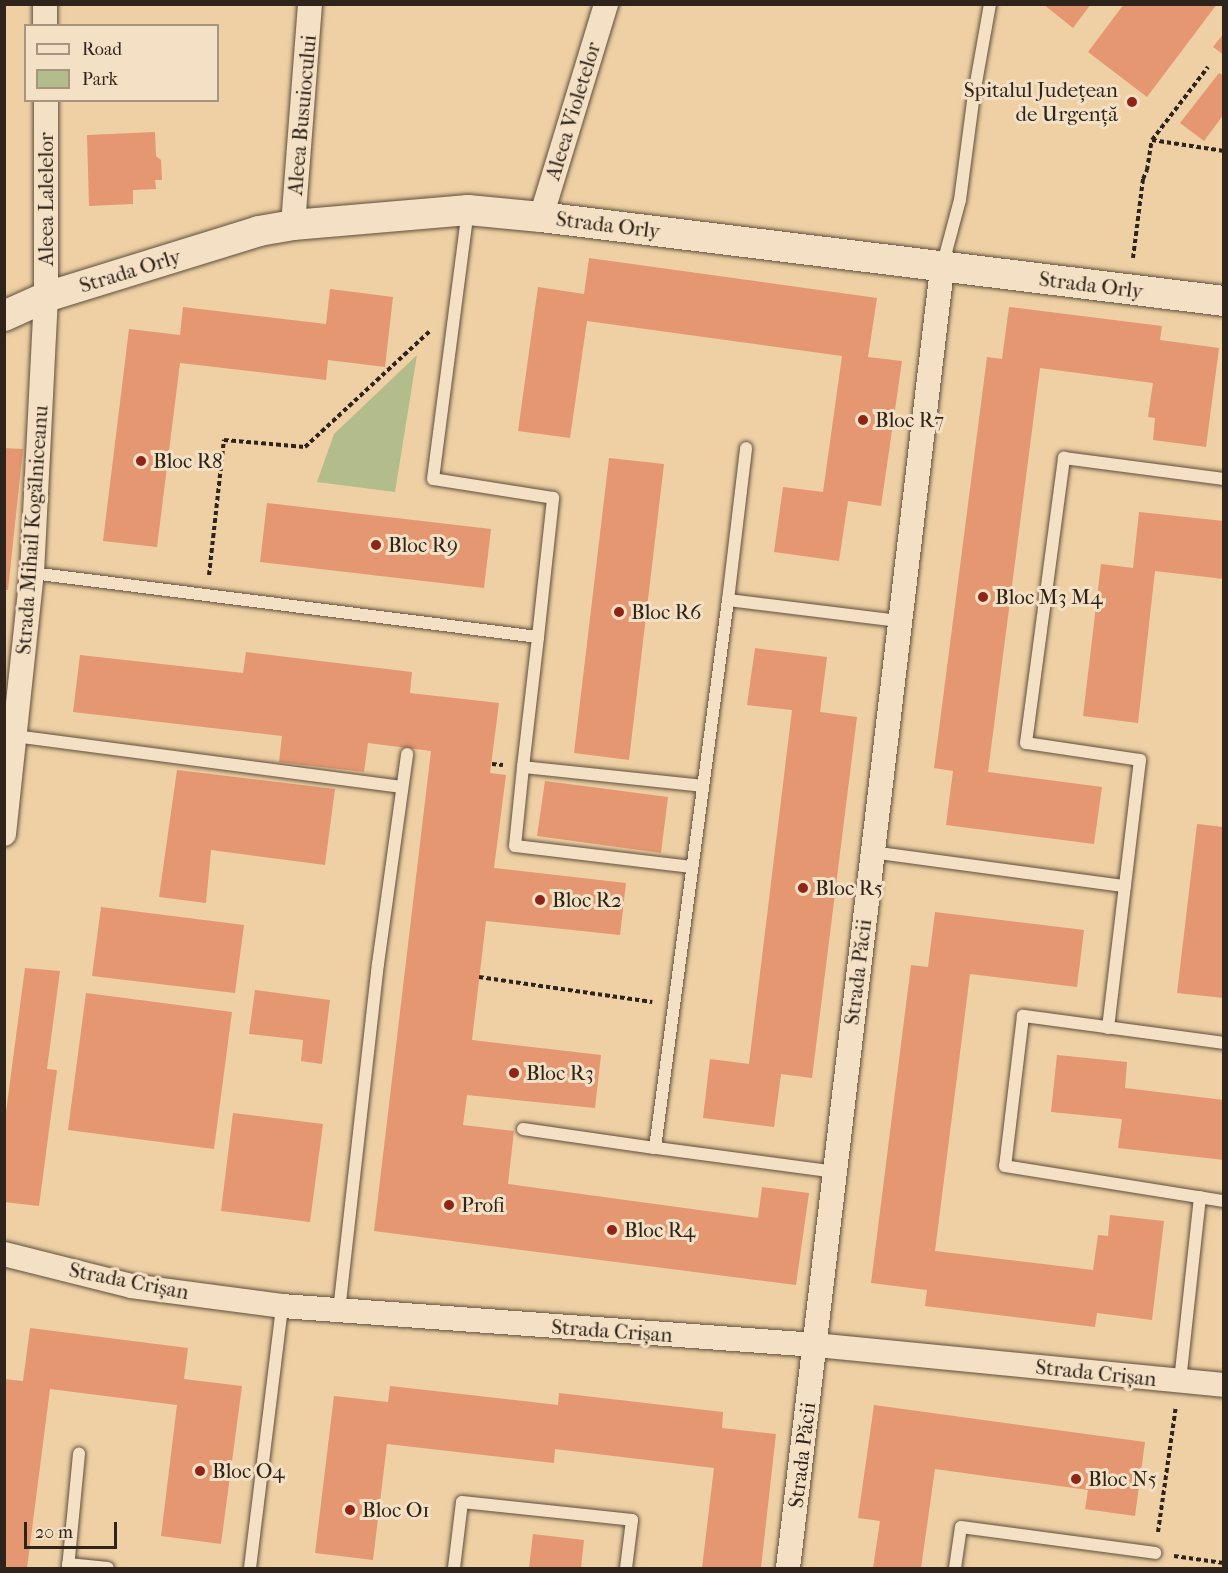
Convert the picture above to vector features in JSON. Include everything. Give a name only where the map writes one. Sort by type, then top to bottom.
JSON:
[{"type":"street","points":[[45,4],[45,24]]},
{"type":"street","name":"Aleea Busuiocului","points":[[293,225],[310,4]]},
{"type":"street","name":"Aleea Violetelor","points":[[541,217],[606,4]]},
{"type":"street","name":"Aleea Lalelelor","points":[[45,102],[46,297]]},
{"type":"street","name":"Strada Orly","points":[[4,316],[46,297],[259,231],[293,225],[468,210],[1224,301]]},
{"type":"street","name":"Strada Păcii","points":[[788,1569],[942,268]]},
{"type":"street","name":"Strada Mihail Kogălniceanu","points":[[4,834],[15,736],[12,685],[32,573],[46,297]]},
{"type":"street","name":"Strada Crișan","points":[[4,1254],[131,1286],[282,1306],[816,1345],[1224,1385]]},
{"type":"lane","points":[[942,268],[960,200],[974,94],[990,4]]},
{"type":"lane","points":[[468,210],[432,479],[553,498],[515,846],[692,867]]},
{"type":"lane","points":[[655,1148],[746,448]]},
{"type":"lane","points":[[1108,1028],[1140,760],[1026,743],[1064,458],[1224,479]]},
{"type":"lane","points":[[32,573],[538,637]]},
{"type":"lane","points":[[728,600],[899,621]]},
{"type":"lane","points":[[15,736],[402,787]]},
{"type":"lane","points":[[339,1311],[378,964],[407,754]]},
{"type":"lane","points":[[523,767],[703,786]]},
{"type":"lane","points":[[872,852],[1125,885]]},
{"type":"lane","points":[[1224,1043],[1023,1016],[1005,1166],[1224,1201]]},
{"type":"lane","points":[[523,1129],[836,1172]]},
{"type":"lane","points":[[1180,1381],[1200,1197]]},
{"type":"lane","points":[[250,1569],[282,1306]]},
{"type":"lane","points":[[79,1455],[68,1566],[108,1569]]},
{"type":"lane","points":[[454,1569],[462,1502],[632,1520],[626,1569]]},
{"type":"lane","points":[[955,1569],[961,1527],[1155,1553]]},
{"type":"path","points":[[1129,289],[1143,179],[1147,170],[1152,140],[1208,67]]},
{"type":"path","points":[[1152,140],[1224,151]]},
{"type":"path","points":[[207,594],[224,440],[305,447],[455,308]]},
{"type":"path","points":[[479,977],[674,1005]]},
{"type":"path","points":[[1180,1381],[1155,1553],[1224,1563]]},
{"type":"green space","points":[[417,355],[395,492],[317,482],[334,434]]},
{"type":"building","points":[[1043,4],[1091,4],[1073,28]]},
{"type":"building","points":[[1124,4],[1217,4],[1147,97],[1088,52]]},
{"type":"building","points":[[1224,33],[1224,55],[1213,47]]},
{"type":"building","points":[[1219,73],[1224,76],[1224,114],[1204,141],[1180,123]]},
{"type":"building","points":[[155,132],[156,156],[161,160],[162,180],[155,180],[156,189],[133,190],[133,204],[89,206],[87,135]]},
{"type":"building","name":"Bloc R7","points":[[589,258],[877,298],[868,357],[902,361],[888,458],[881,506],[848,501],[839,561],[774,552],[783,487],[823,492],[842,356],[587,321],[570,438],[518,431],[538,287],[584,294]]},
{"type":"building","name":"Bloc R8","points":[[330,289],[393,297],[385,367],[328,360],[326,380],[180,363],[157,547],[103,541],[129,329],[180,335],[183,307],[326,324]]},
{"type":"building","name":"Bloc M3 M4","points":[[1009,307],[1162,326],[1160,340],[1219,348],[1206,447],[1153,440],[1155,418],[1148,417],[1153,383],[1040,368],[988,772],[1102,787],[1094,844],[946,825],[953,771],[934,768],[987,357],[1002,359]]},
{"type":"building","points":[[4,448],[23,449],[8,590],[4,590]]},
{"type":"building","name":"Bloc R6","points":[[609,458],[664,464],[629,760],[574,753]]},
{"type":"building","name":"Bloc R9","points":[[267,503],[491,529],[484,588],[260,562]]},
{"type":"building","points":[[1139,512],[1224,521],[1224,579],[1155,571],[1138,723],[1083,716],[1101,564],[1133,568]]},
{"type":"building","name":"Bloc R5","points":[[755,648],[827,657],[820,712],[857,717],[812,1078],[781,1074],[774,1127],[703,1118],[710,1059],[749,1064],[792,710],[747,705]]},
{"type":"building","points":[[246,652],[412,672],[410,693],[499,703],[490,773],[506,775],[494,868],[626,883],[620,935],[486,921],[472,1040],[601,1055],[595,1108],[467,1095],[463,1125],[514,1131],[508,1184],[758,1218],[762,1187],[809,1193],[796,1285],[374,1231],[431,751],[368,743],[364,772],[279,762],[282,736],[73,712],[80,655],[243,673]]},
{"type":"building","points":[[177,770],[335,789],[325,865],[211,850],[206,903],[159,897]]},
{"type":"building","points":[[545,781],[668,797],[661,853],[537,836]]},
{"type":"building","points":[[1197,824],[1224,827],[1224,998],[1177,993]]},
{"type":"building","points":[[101,907],[244,925],[235,993],[92,976]]},
{"type":"building","points":[[935,912],[1084,930],[1077,987],[970,974],[935,1251],[1093,1270],[1098,1235],[1108,1236],[1110,1215],[1164,1221],[1152,1320],[1097,1313],[1095,1327],[925,1306],[927,1290],[871,1283],[911,965],[928,967]]},
{"type":"building","points":[[25,968],[60,971],[47,1069],[57,1070],[39,1206],[4,1202],[4,1127]]},
{"type":"building","points":[[255,990],[330,1000],[322,1064],[301,1061],[303,1040],[249,1034]]},
{"type":"building","points":[[86,993],[232,1012],[214,1149],[68,1130]]},
{"type":"building","points":[[1057,1055],[1127,1062],[1125,1088],[1224,1100],[1224,1160],[1118,1148],[1122,1119],[1051,1112]]},
{"type":"building","points":[[233,1113],[323,1124],[310,1222],[221,1211]]},
{"type":"building","name":"Bloc O4","points":[[30,1328],[188,1348],[184,1379],[242,1386],[221,1544],[161,1536],[177,1405],[50,1389],[27,1568],[4,1568],[4,1379],[23,1381]]},
{"type":"building","name":"Bloc O1","points":[[390,1386],[558,1405],[559,1393],[723,1412],[722,1428],[776,1434],[761,1568],[702,1568],[714,1468],[555,1449],[554,1463],[387,1444],[373,1560],[315,1553],[334,1396],[388,1402]]},
{"type":"building","name":"Bloc N5","points":[[874,1405],[1145,1442],[1135,1516],[1085,1509],[1088,1490],[935,1469],[921,1568],[873,1568],[880,1521],[858,1518]]},
{"type":"building","points":[[533,1534],[584,1540],[581,1568],[529,1568]]},
{"type":"place","name":"Spitalul Județean de Urgență","points":[[1132,102]]},
{"type":"place","name":"Bloc R7","points":[[863,420]]},
{"type":"place","name":"Bloc R8","points":[[141,461]]},
{"type":"place","name":"Bloc R9","points":[[376,545]]},
{"type":"place","name":"Bloc M3 M4","points":[[983,597]]},
{"type":"place","name":"Bloc R6","points":[[619,612]]},
{"type":"place","name":"Bloc R5","points":[[803,888]]},
{"type":"place","name":"Bloc R2","points":[[540,900]]},
{"type":"place","name":"Bloc R3","points":[[514,1073]]},
{"type":"place","name":"Profi","points":[[449,1205]]},
{"type":"place","name":"Bloc R4","points":[[612,1230]]},
{"type":"place","name":"Bloc O4","points":[[200,1471]]},
{"type":"place","name":"Bloc N5","points":[[1076,1479]]},
{"type":"place","name":"Bloc O1","points":[[350,1510]]}]
